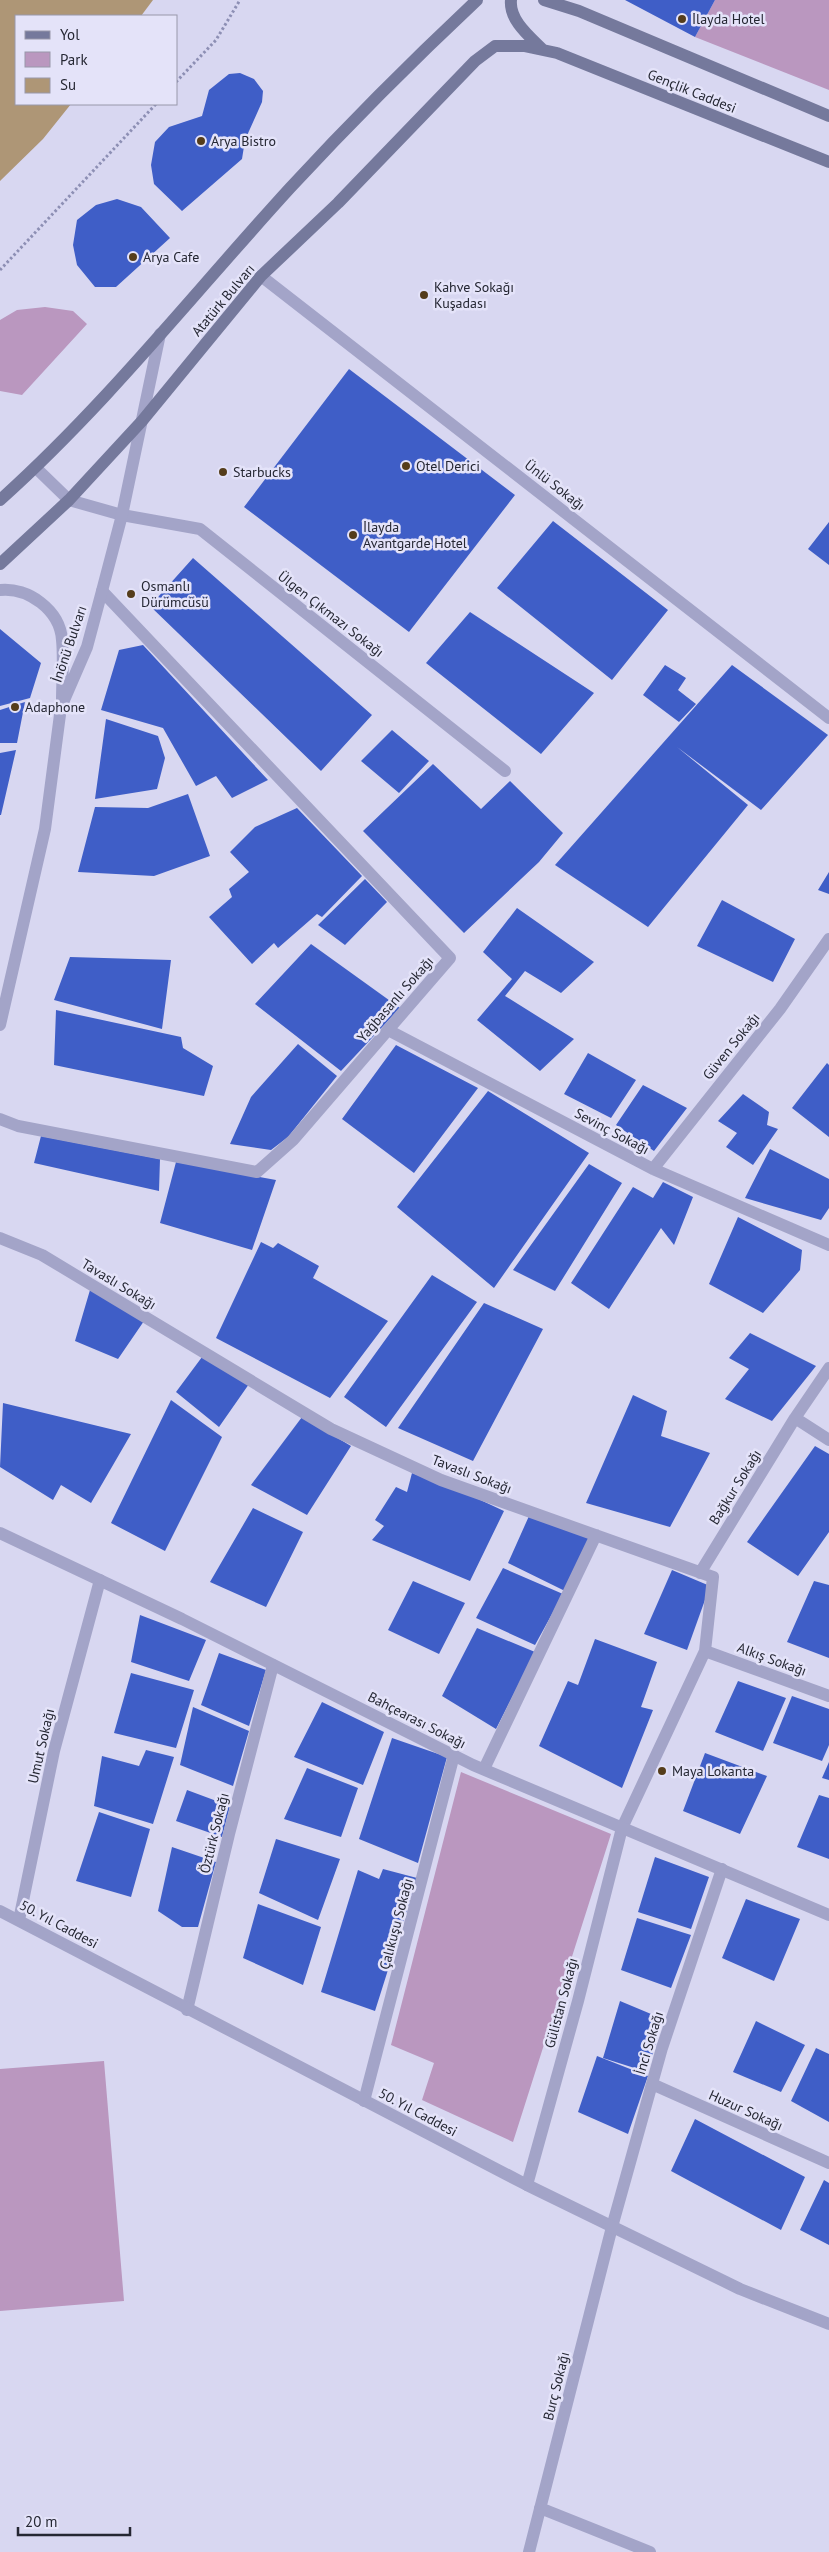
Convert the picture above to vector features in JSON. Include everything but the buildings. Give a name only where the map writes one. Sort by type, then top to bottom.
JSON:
[{"type":"main road","name":"Atatürk Bulvarı","points":[[0,500],[36,468],[89,414],[291,187],[427,46],[476,0]]},
{"type":"main road","name":"Gençlik Caddesi","points":[[511,0],[515,18],[526,33],[543,50]]},
{"type":"main road","points":[[545,0],[580,12],[829,116]]},
{"type":"main road","name":"Gençlik Caddesi","points":[[475,61],[495,46],[524,46],[557,53],[829,162]]},
{"type":"main road","name":"Atatürk Bulvarı","points":[[0,564],[69,500],[142,421],[261,276],[338,204],[475,61]]},
{"type":"street","name":"Ünlü Sokağı","points":[[261,276],[829,718]]},
{"type":"street","name":"İnönü Bulvarı","points":[[0,1025],[45,829],[62,707],[87,647],[122,515],[160,334]]},
{"type":"street","points":[[36,468],[69,500]]},
{"type":"street","name":"Ülgen Çıkmazı Sokağı","points":[[69,500],[122,515],[200,529],[505,771]]},
{"type":"street","points":[[0,590],[12,589],[33,596],[54,618],[62,638],[62,707]]},
{"type":"street","name":"Yağbasanlı Sokağı","points":[[0,1119],[18,1126],[257,1172],[293,1140],[450,958],[102,591]]},
{"type":"street","name":"Güven Sokağı","points":[[653,1169],[780,1009],[829,939]]},
{"type":"street","name":"Sevinç Sokağı","points":[[388,1030],[653,1169],[829,1245]]},
{"type":"street","name":"Tavaslı Sokağı","points":[[0,1238],[42,1255],[331,1429],[440,1480],[700,1572]]},
{"type":"street","name":"Bağkur Sokağı","points":[[700,1572],[795,1418],[829,1368]]},
{"type":"street","points":[[795,1418],[829,1440]]},
{"type":"street","name":"Bahçearası Sokağı","points":[[0,1533],[100,1580],[484,1769],[829,1915]]},
{"type":"street","points":[[484,1769],[596,1535]]},
{"type":"street","points":[[622,1828],[705,1651],[713,1577],[700,1572]]},
{"type":"street","name":"Umut Sokağı","points":[[20,1920],[54,1752],[100,1580]]},
{"type":"street","name":"Alkış Sokağı","points":[[705,1651],[829,1696]]},
{"type":"street","name":"Öztürk Sokağı","points":[[188,2010],[229,1834],[274,1665]]},
{"type":"street","name":"Çalıkuşu Sokağı","points":[[364,2101],[454,1755]]},
{"type":"street","name":"Gülistan Sokağı","points":[[527,2185],[578,2001],[622,1828]]},
{"type":"street","name":"İnci Sokağı","points":[[612,2227],[662,2048],[722,1869]]},
{"type":"street","name":"50. Yıl Caddesi","points":[[0,1911],[527,2185],[740,2289],[829,2324]]},
{"type":"street","name":"Huzur Sokağı","points":[[652,2084],[829,2163]]},
{"type":"street","name":"Burç Sokağı","points":[[529,2552],[612,2227]]},
{"type":"street","points":[[540,2508],[650,2552]]},
{"type":"path","points":[[178,80],[216,40],[240,0]]},
{"type":"path","points":[[0,270],[155,105]]},
{"type":"green space","points":[[715,0],[829,0],[829,90],[695,37]]},
{"type":"green space","points":[[45,307],[73,311],[87,324],[22,395],[0,391],[0,320],[17,310]]},
{"type":"green space","points":[[461,1772],[611,1834],[513,2142],[422,2100],[434,2063],[391,2045]]},
{"type":"green space","points":[[104,2061],[124,2301],[0,2311],[0,2069]]},
{"type":"water","points":[[0,0],[153,0],[142,15],[15,15],[15,105],[70,105],[43,139],[0,181]]},
{"type":"place","name":"İlayda Hotel","points":[[682,19]]},
{"type":"place","name":"Arya Bistro","points":[[201,141]]},
{"type":"place","name":"Arya Cafe","points":[[133,257]]},
{"type":"place","name":"Kahve Sokağı Kuşadası","points":[[424,295]]},
{"type":"place","name":"Otel Derici","points":[[406,466]]},
{"type":"place","name":"Starbucks","points":[[223,472]]},
{"type":"place","name":"İlayda Avantgarde Hotel","points":[[353,535]]},
{"type":"place","name":"Osmanlı Dürümcüsü","points":[[131,594]]},
{"type":"place","name":"Adaphone","points":[[15,707]]},
{"type":"place","name":"Maya Lokanta","points":[[662,1771]]}]
